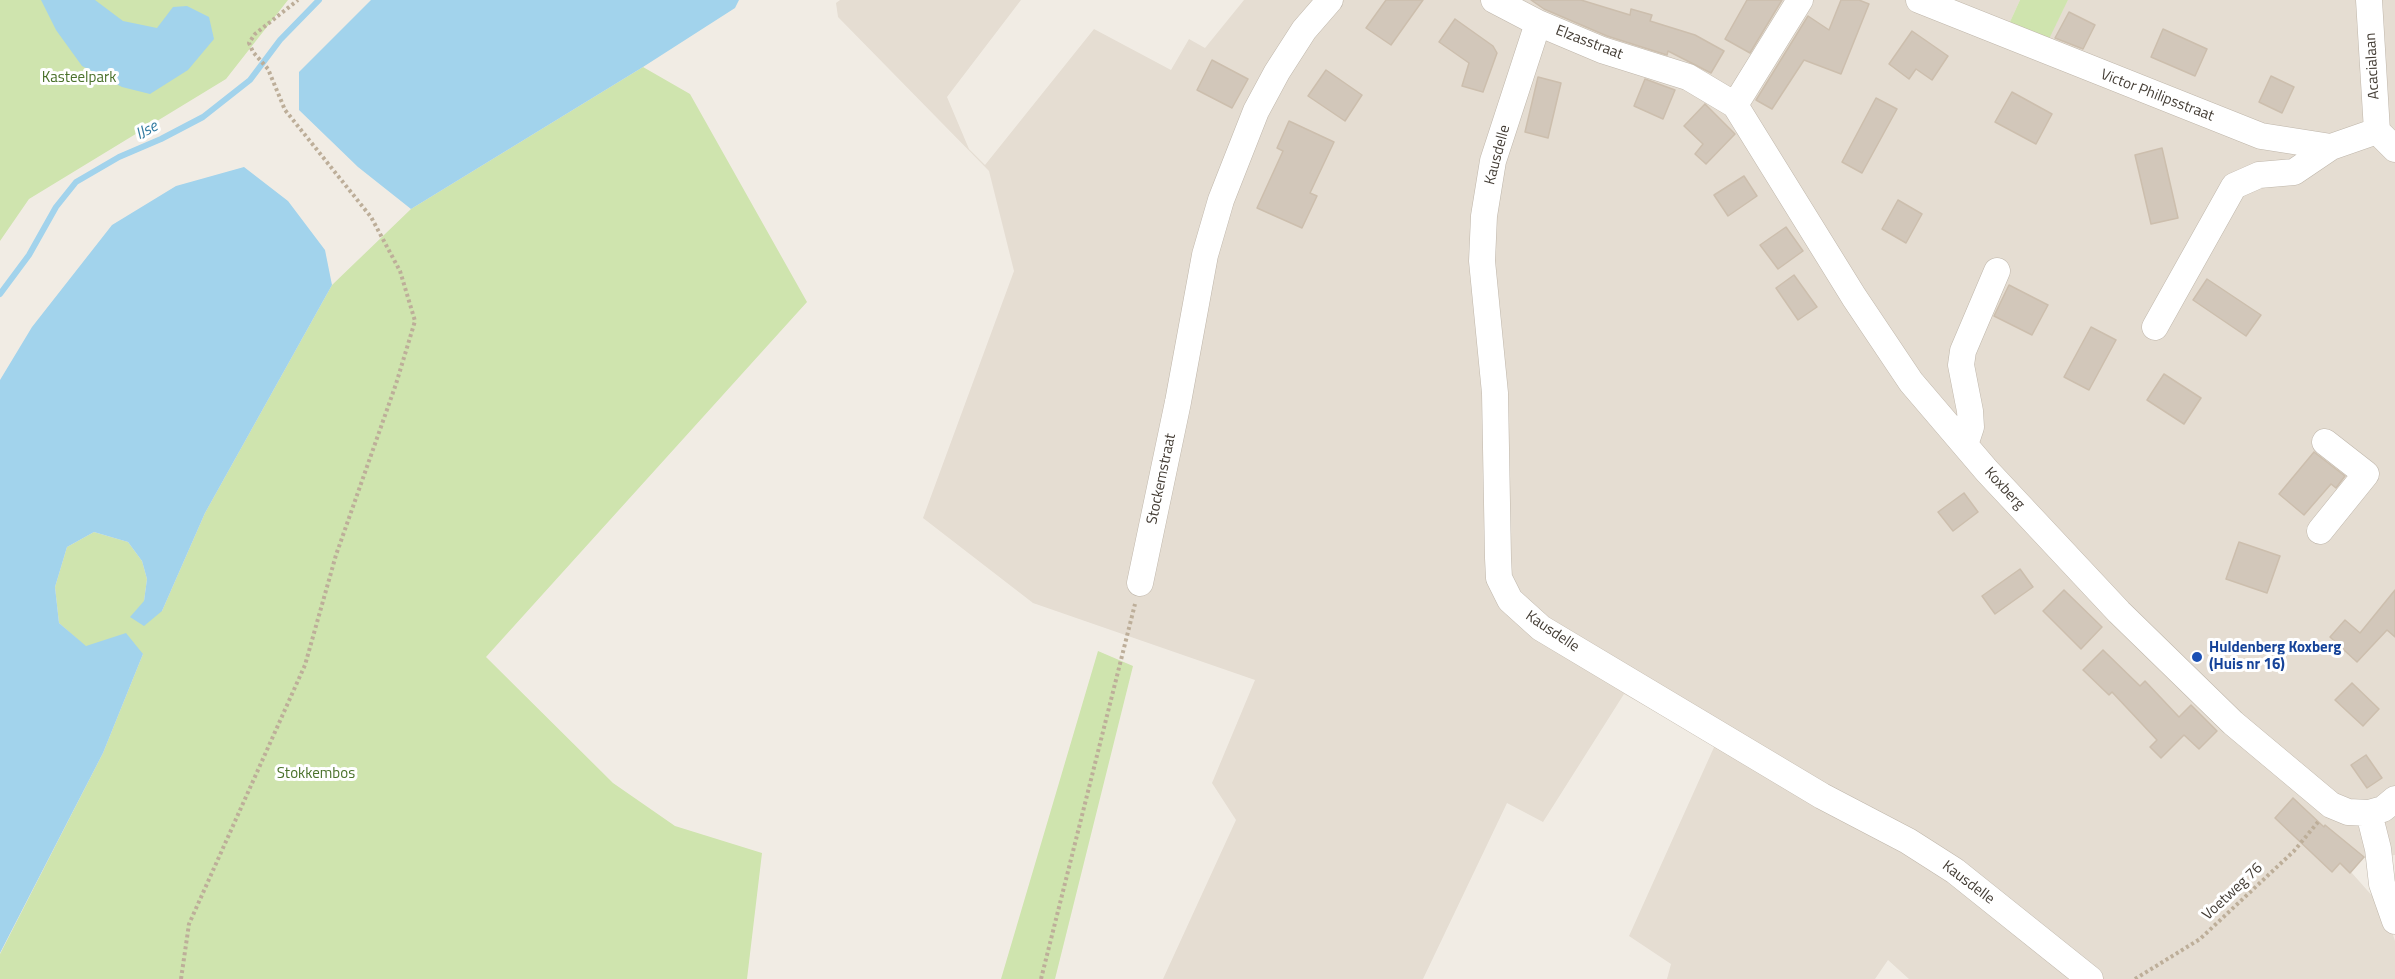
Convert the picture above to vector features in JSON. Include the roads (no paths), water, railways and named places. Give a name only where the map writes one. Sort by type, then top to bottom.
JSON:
[{"type":"street","name":"Stockemstraat","points":[[1140,584],[1178,402],[1205,255],[1221,200],[1256,111],[1277,72],[1304,30],[1329,0]]},
{"type":"street","name":"Elzasstraat","points":[[1494,0],[1538,23],[1602,50],[1688,77]]},
{"type":"street","points":[[1735,105],[1800,0]]},
{"type":"street","name":"Victor Philipsstraat","points":[[1919,0],[2261,136],[2331,147],[2377,131]]},
{"type":"street","name":"Acacialaan","points":[[2369,0],[2377,131]]},
{"type":"street","name":"Kausdelle","points":[[1538,23],[1493,161],[1483,227],[1482,261],[1495,393],[1499,578],[1510,600],[1541,628],[1822,796],[1908,841],[1955,871],[2090,979]]},
{"type":"street","name":"Koxberg","points":[[1688,77],[1735,105],[1854,297],[1911,382],[1965,445],[2119,612],[2233,723],[2331,805],[2348,812],[2369,813]]},
{"type":"street","points":[[2377,131],[2395,149]]},
{"type":"street","points":[[2155,327],[2234,186],[2259,174],[2294,172],[2331,147]]},
{"type":"street","points":[[1965,445],[1971,419],[1961,365],[1963,351],[1997,271]]},
{"type":"street","points":[[2320,531],[2366,474],[2325,442]]},
{"type":"street","points":[[2395,799],[2383,809],[2369,813],[2378,849],[2382,884],[2395,921]]},
{"type":"water","points":[[41,0],[95,0],[123,21],[157,28],[173,7],[187,6],[209,17],[214,39],[188,70],[150,94],[122,87],[82,66],[56,30]]},
{"type":"water","points":[[371,0],[739,0],[735,8],[643,67],[411,209],[358,167],[299,110],[299,72]]},
{"type":"water","points":[[244,167],[288,201],[325,250],[332,285],[205,513],[162,611],[144,626],[130,617],[144,601],[147,579],[142,561],[128,542],[94,532],[67,547],[55,587],[59,623],[86,646],[126,633],[143,654],[103,753],[0,953],[0,380],[32,327],[112,225],[176,186]]},
{"type":"waterway","name":"IJse","points":[[0,294],[29,255],[56,207],[76,182],[119,157],[161,139],[203,117],[250,80],[280,40],[319,0]]},
{"type":"place","name":"Huldenberg Koxberg (Huis nr 16)","points":[[2197,657]]},
{"type":"park label","name":"Kasteelpark","points":[[79,78]]},
{"type":"park label","name":"Stokkembos","points":[[316,774]]}]
